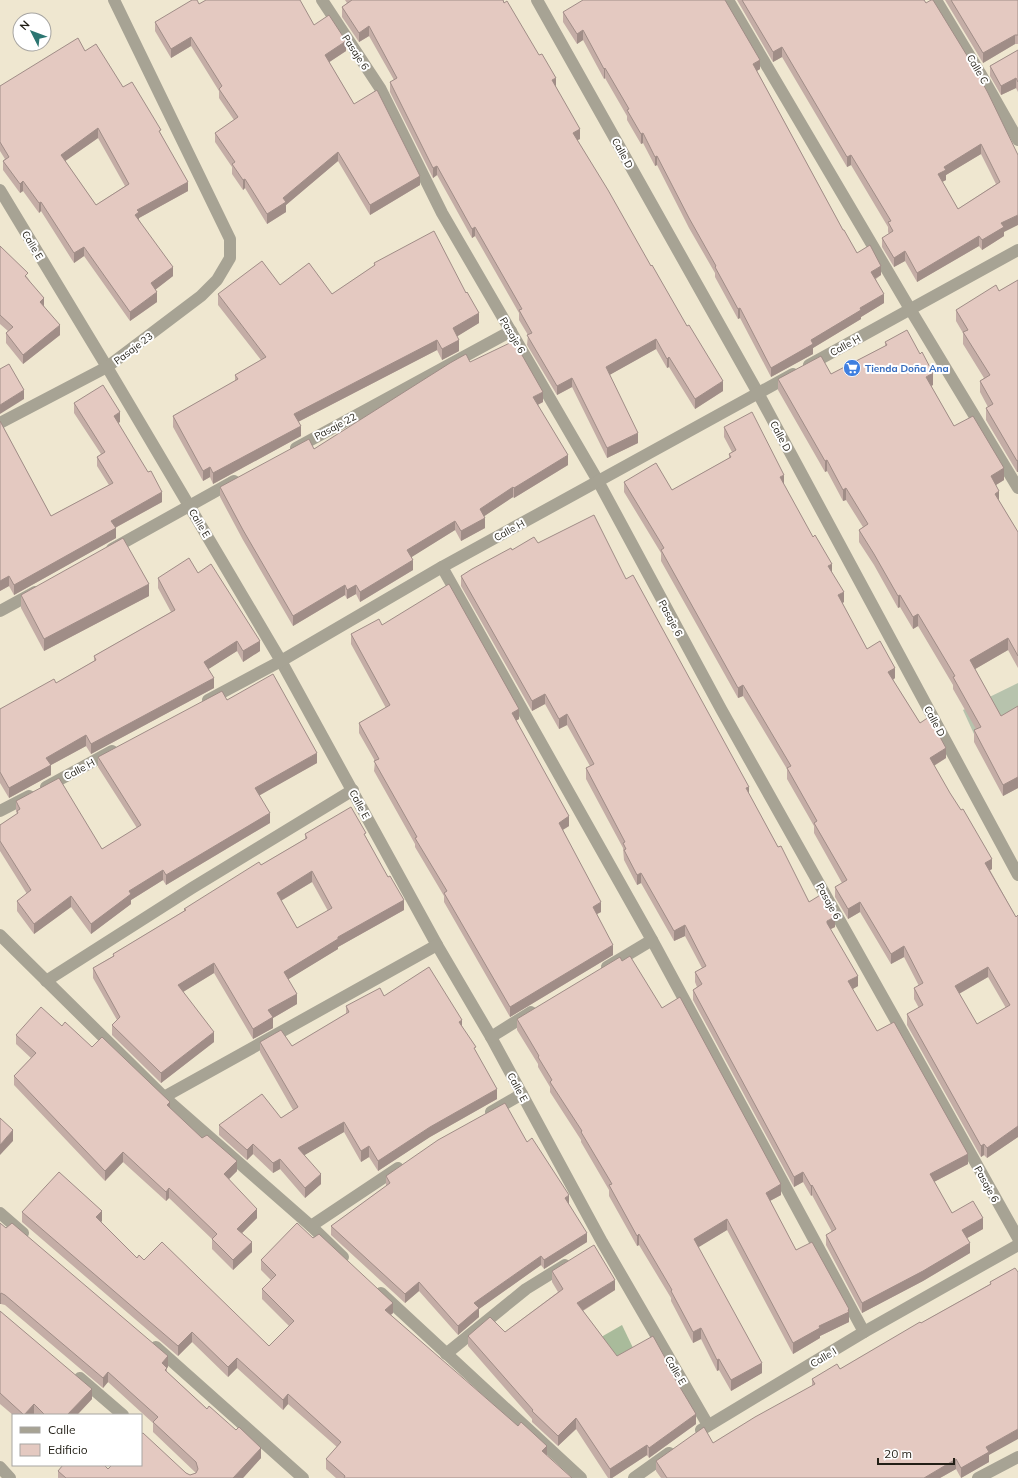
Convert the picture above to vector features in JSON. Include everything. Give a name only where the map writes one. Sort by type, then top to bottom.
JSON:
[{"type":"street","name":"Pasaje 23","points":[[0,423],[107,367],[201,296],[217,280],[230,258],[230,239],[114,0]]},
{"type":"street","name":"Pasaje 6","points":[[322,0],[380,88],[442,213],[598,481],[721,709],[1018,1238]]},
{"type":"street","name":"Calle D","points":[[537,0],[758,393],[1018,875]]},
{"type":"street","points":[[728,0],[910,309],[1018,488]]},
{"type":"street","name":"Calle C","points":[[936,0],[1018,140]]},
{"type":"street","points":[[980,73],[993,66]]},
{"type":"street","name":"Calle E","points":[[0,190],[190,505],[281,661],[353,790],[437,946],[491,1037],[602,1242],[708,1425]]},
{"type":"street","name":"Calle H","points":[[197,706],[281,661],[442,567],[1018,250]]},
{"type":"street","name":"Pasaje 22","points":[[287,452],[511,331]]},
{"type":"street","points":[[101,555],[246,475]]},
{"type":"street","points":[[442,567],[652,940],[864,1332]]},
{"type":"street","points":[[0,611],[47,586]]},
{"type":"street","name":"Calle H","points":[[0,811],[120,747]]},
{"type":"street","points":[[46,981],[192,888],[353,790]]},
{"type":"street","points":[[0,935],[164,1097],[311,1226],[350,1263]]},
{"type":"street","points":[[599,972],[652,940]]},
{"type":"street","points":[[164,1097],[437,946]]},
{"type":"street","points":[[491,1037],[538,1008]]},
{"type":"street","points":[[482,1117],[522,1094]]},
{"type":"street","points":[[311,1226],[408,1161]]},
{"type":"street","points":[[0,1213],[30,1238]]},
{"type":"street","points":[[590,1250],[602,1242]]},
{"type":"street","name":"Calle I","points":[[689,1438],[708,1425],[864,1332],[1018,1245]]},
{"type":"street","points":[[446,1354],[526,1289],[577,1258]]},
{"type":"street","points":[[372,1284],[581,1478]]},
{"type":"street","points":[[147,1340],[189,1375],[302,1478]]},
{"type":"street","points":[[73,1372],[122,1414]]},
{"type":"street","points":[[634,1478],[677,1447]]},
{"type":"street","points":[[978,1478],[1018,1457]]},
{"type":"street","points":[[0,1467],[10,1478]]},
{"type":"green space","points":[[1018,683],[1018,713],[974,734],[963,710]]},
{"type":"green space","points":[[622,1325],[634,1350],[610,1364],[596,1340]]},
{"type":"building","points":[[192,0],[197,0],[199,4],[206,0],[300,0],[314,25],[329,15],[346,41],[325,55],[354,104],[377,90],[420,176],[370,205],[338,152],[283,198],[286,202],[267,214],[245,179],[243,180],[232,164],[235,162],[215,133],[238,117],[219,89],[222,86],[191,37],[171,49],[155,22]]},
{"type":"building","points":[[352,0],[503,0],[504,3],[507,1],[539,55],[542,54],[556,78],[552,80],[580,129],[573,133],[687,326],[689,325],[723,381],[695,399],[669,357],[667,359],[656,339],[606,367],[638,433],[607,448],[572,378],[557,386],[527,335],[532,333],[519,310],[522,309],[475,227],[472,229],[437,166],[433,168],[390,82],[397,78],[369,26],[359,33],[342,7]]},
{"type":"building","points":[[583,0],[725,0],[760,60],[753,64],[843,230],[857,253],[870,245],[881,266],[871,272],[884,294],[860,308],[861,310],[811,340],[813,344],[771,368],[740,308],[738,309],[715,267],[716,266],[657,156],[655,157],[643,133],[641,134],[627,110],[629,109],[605,68],[604,69],[583,30],[577,34],[563,12]]},
{"type":"building","points":[[742,0],[924,0],[926,3],[933,0],[974,67],[1018,155],[1018,215],[1001,223],[1004,227],[982,240],[979,236],[917,273],[905,251],[894,258],[882,238],[893,231],[888,222],[891,221],[851,155],[847,157],[782,47],[773,52]],"holes":[[[981,144],[1000,182],[958,209],[938,174],[946,170],[944,167]]]},
{"type":"building","points":[[951,0],[1018,0],[1018,35],[1015,35],[983,53]]},
{"type":"building","points":[[78,38],[85,51],[96,44],[123,87],[132,82],[161,130],[159,131],[188,182],[137,210],[139,212],[135,215],[173,267],[151,283],[157,292],[130,312],[84,247],[74,253],[41,202],[39,203],[23,181],[20,184],[3,161],[9,157],[0,142],[0,86]],"holes":[[[98,128],[129,184],[96,205],[61,155]]]},
{"type":"building","points":[[1018,50],[1018,82],[1016,78],[1001,86],[990,66]]},
{"type":"building","points":[[434,231],[466,293],[467,292],[479,313],[453,328],[459,340],[442,349],[437,340],[294,414],[301,426],[213,473],[210,467],[203,471],[173,416],[238,379],[235,375],[266,357],[218,294],[262,261],[280,285],[309,263],[332,294],[375,265],[374,263]]},
{"type":"building","points":[[0,246],[28,273],[25,276],[44,298],[40,302],[60,325],[23,355],[6,333],[13,327],[0,315]]},
{"type":"building","points":[[1018,280],[1017,461],[986,408],[993,404],[980,381],[990,375],[963,332],[968,330],[956,310],[996,285],[999,291]]},
{"type":"building","points":[[907,330],[920,354],[922,352],[933,373],[926,377],[954,426],[973,416],[1004,468],[991,476],[999,491],[995,494],[1018,532],[1018,656],[1008,638],[970,660],[1001,716],[1018,706],[1018,777],[1003,785],[974,730],[981,727],[953,677],[955,676],[918,614],[913,617],[900,595],[898,596],[859,530],[868,524],[846,488],[843,490],[827,460],[825,461],[778,379],[821,356],[831,374],[887,345],[885,342]]},
{"type":"building","points":[[514,341],[543,392],[533,397],[568,455],[514,488],[513,487],[480,509],[485,518],[461,531],[455,521],[407,550],[413,560],[360,592],[356,585],[347,590],[345,585],[293,616],[220,487],[309,439],[314,449],[466,354],[470,362]]},
{"type":"building","points":[[9,364],[24,390],[0,405],[0,369]]},
{"type":"building","points":[[103,385],[120,412],[114,416],[148,472],[151,471],[162,492],[111,521],[116,528],[14,585],[9,576],[0,581],[0,421],[51,516],[113,483],[97,457],[105,452],[74,403]]},
{"type":"building","points":[[752,412],[784,475],[780,477],[813,537],[815,535],[832,564],[828,566],[844,592],[838,595],[867,649],[880,641],[895,668],[888,672],[920,723],[929,717],[946,748],[930,758],[961,810],[963,809],[992,859],[985,863],[1016,917],[1018,915],[1018,1126],[987,1148],[984,1144],[981,1146],[907,1014],[923,1005],[914,988],[923,983],[904,946],[891,954],[860,902],[848,909],[835,887],[847,880],[814,823],[817,821],[787,768],[791,766],[743,685],[738,688],[661,550],[664,548],[624,482],[656,463],[672,490],[731,457],[729,454],[736,450],[724,427]],"holes":[[[988,967],[1010,1005],[977,1024],[955,986]]]},
{"type":"building","points":[[594,515],[626,579],[633,575],[749,787],[746,788],[778,847],[781,846],[809,902],[822,894],[835,917],[827,921],[827,923],[858,976],[848,981],[877,1031],[894,1022],[968,1154],[930,1174],[952,1213],[973,1201],[983,1218],[962,1230],[970,1243],[923,1271],[862,1303],[826,1235],[836,1229],[812,1185],[811,1186],[803,1172],[794,1177],[693,990],[702,984],[695,972],[706,966],[685,925],[674,931],[641,873],[637,875],[624,850],[626,849],[623,843],[625,842],[586,768],[594,764],[567,714],[559,719],[545,694],[532,701],[461,576],[534,537],[538,543]]},
{"type":"building","points":[[123,538],[149,584],[44,639],[21,595]]},
{"type":"building","points":[[189,558],[198,573],[211,564],[260,641],[243,651],[237,641],[204,662],[214,678],[91,744],[86,735],[46,758],[51,765],[9,788],[0,772],[0,709],[54,679],[56,683],[96,660],[94,656],[175,610],[158,578]]},
{"type":"building","points":[[449,584],[519,709],[512,713],[569,816],[559,823],[601,902],[593,907],[613,945],[510,1007],[444,893],[447,891],[415,838],[417,837],[374,761],[379,759],[359,723],[390,705],[351,634],[379,619],[382,625]]},
{"type":"building","points":[[273,674],[317,753],[255,788],[270,813],[166,875],[163,870],[129,891],[131,894],[91,924],[71,896],[34,924],[17,901],[31,890],[0,841],[0,825],[18,813],[17,811],[20,809],[16,801],[59,778],[102,849],[141,825],[98,757],[222,691],[227,700]]},
{"type":"building","points":[[351,807],[388,877],[390,876],[404,900],[338,937],[338,939],[284,972],[297,994],[268,1010],[273,1017],[253,1029],[214,963],[178,985],[214,1032],[161,1073],[112,1025],[120,1017],[93,968],[259,862],[261,865],[307,838],[305,834]],"holes":[[[312,871],[332,908],[297,928],[277,893]]]},
{"type":"building","points":[[630,956],[662,1008],[680,997],[781,1184],[766,1193],[796,1250],[812,1242],[849,1309],[849,1312],[819,1326],[820,1328],[793,1343],[727,1219],[694,1239],[762,1363],[731,1380],[719,1359],[717,1360],[701,1328],[693,1332],[671,1291],[672,1290],[639,1234],[637,1236],[609,1185],[612,1184],[581,1132],[582,1131],[550,1082],[552,1080],[517,1019],[620,957],[622,961]]},
{"type":"building","points":[[429,967],[462,1020],[459,1022],[476,1047],[474,1048],[497,1089],[430,1127],[378,1161],[369,1146],[361,1151],[344,1122],[298,1148],[321,1174],[305,1188],[280,1159],[273,1163],[253,1144],[247,1150],[219,1125],[262,1094],[281,1118],[298,1107],[260,1042],[281,1030],[292,1046],[349,1012],[346,1006],[380,988],[384,996]]},
{"type":"building","points":[[41,1007],[62,1026],[65,1022],[92,1047],[102,1037],[170,1102],[167,1105],[202,1138],[207,1135],[237,1161],[224,1174],[257,1209],[237,1229],[252,1242],[233,1260],[212,1239],[217,1234],[169,1188],[166,1192],[123,1152],[105,1171],[14,1076],[36,1053],[16,1035]]},
{"type":"building","points":[[505,1103],[527,1142],[532,1138],[569,1195],[565,1198],[587,1233],[544,1260],[541,1256],[474,1303],[479,1308],[458,1326],[419,1282],[405,1294],[331,1226],[390,1183],[386,1176],[438,1140]]},
{"type":"building","points":[[0,1118],[13,1130],[0,1145]]},
{"type":"building","points":[[59,1172],[102,1211],[96,1217],[137,1258],[139,1255],[144,1260],[162,1242],[269,1346],[294,1321],[262,1289],[276,1275],[261,1260],[297,1223],[313,1238],[319,1234],[393,1303],[385,1310],[518,1426],[521,1422],[547,1446],[542,1451],[572,1478],[344,1478],[345,1476],[326,1459],[341,1442],[288,1394],[283,1400],[237,1358],[228,1367],[192,1332],[178,1346],[22,1212]]},
{"type":"building","points":[[0,1223],[6,1228],[12,1223],[168,1356],[162,1363],[167,1368],[165,1370],[207,1409],[209,1406],[236,1430],[239,1427],[261,1448],[233,1478],[66,1478],[58,1471],[62,1466],[105,1466],[108,1469],[111,1466],[142,1466],[143,1433],[186,1473],[190,1475],[196,1473],[198,1469],[196,1462],[153,1422],[158,1417],[108,1372],[103,1378],[5,1295],[0,1294]]},
{"type":"building","points":[[594,1245],[615,1280],[577,1303],[617,1356],[653,1336],[668,1363],[666,1364],[696,1414],[649,1448],[647,1445],[610,1469],[576,1418],[558,1436],[532,1411],[533,1410],[468,1336],[490,1317],[505,1332],[563,1289],[552,1271]]},
{"type":"building","points":[[1015,1268],[1018,1272],[1018,1429],[986,1447],[989,1452],[961,1468],[956,1459],[924,1478],[667,1478],[656,1461],[704,1427],[713,1443],[755,1417],[815,1384],[812,1379],[837,1364],[840,1369],[920,1322],[921,1323],[991,1284],[990,1282]]},
{"type":"building","points":[[0,1311],[92,1389],[68,1414],[44,1414],[34,1404],[25,1414],[23,1414],[0,1393]]},
{"type":"place","name":"Tienda Doña Ana","points":[[852,368]]}]
